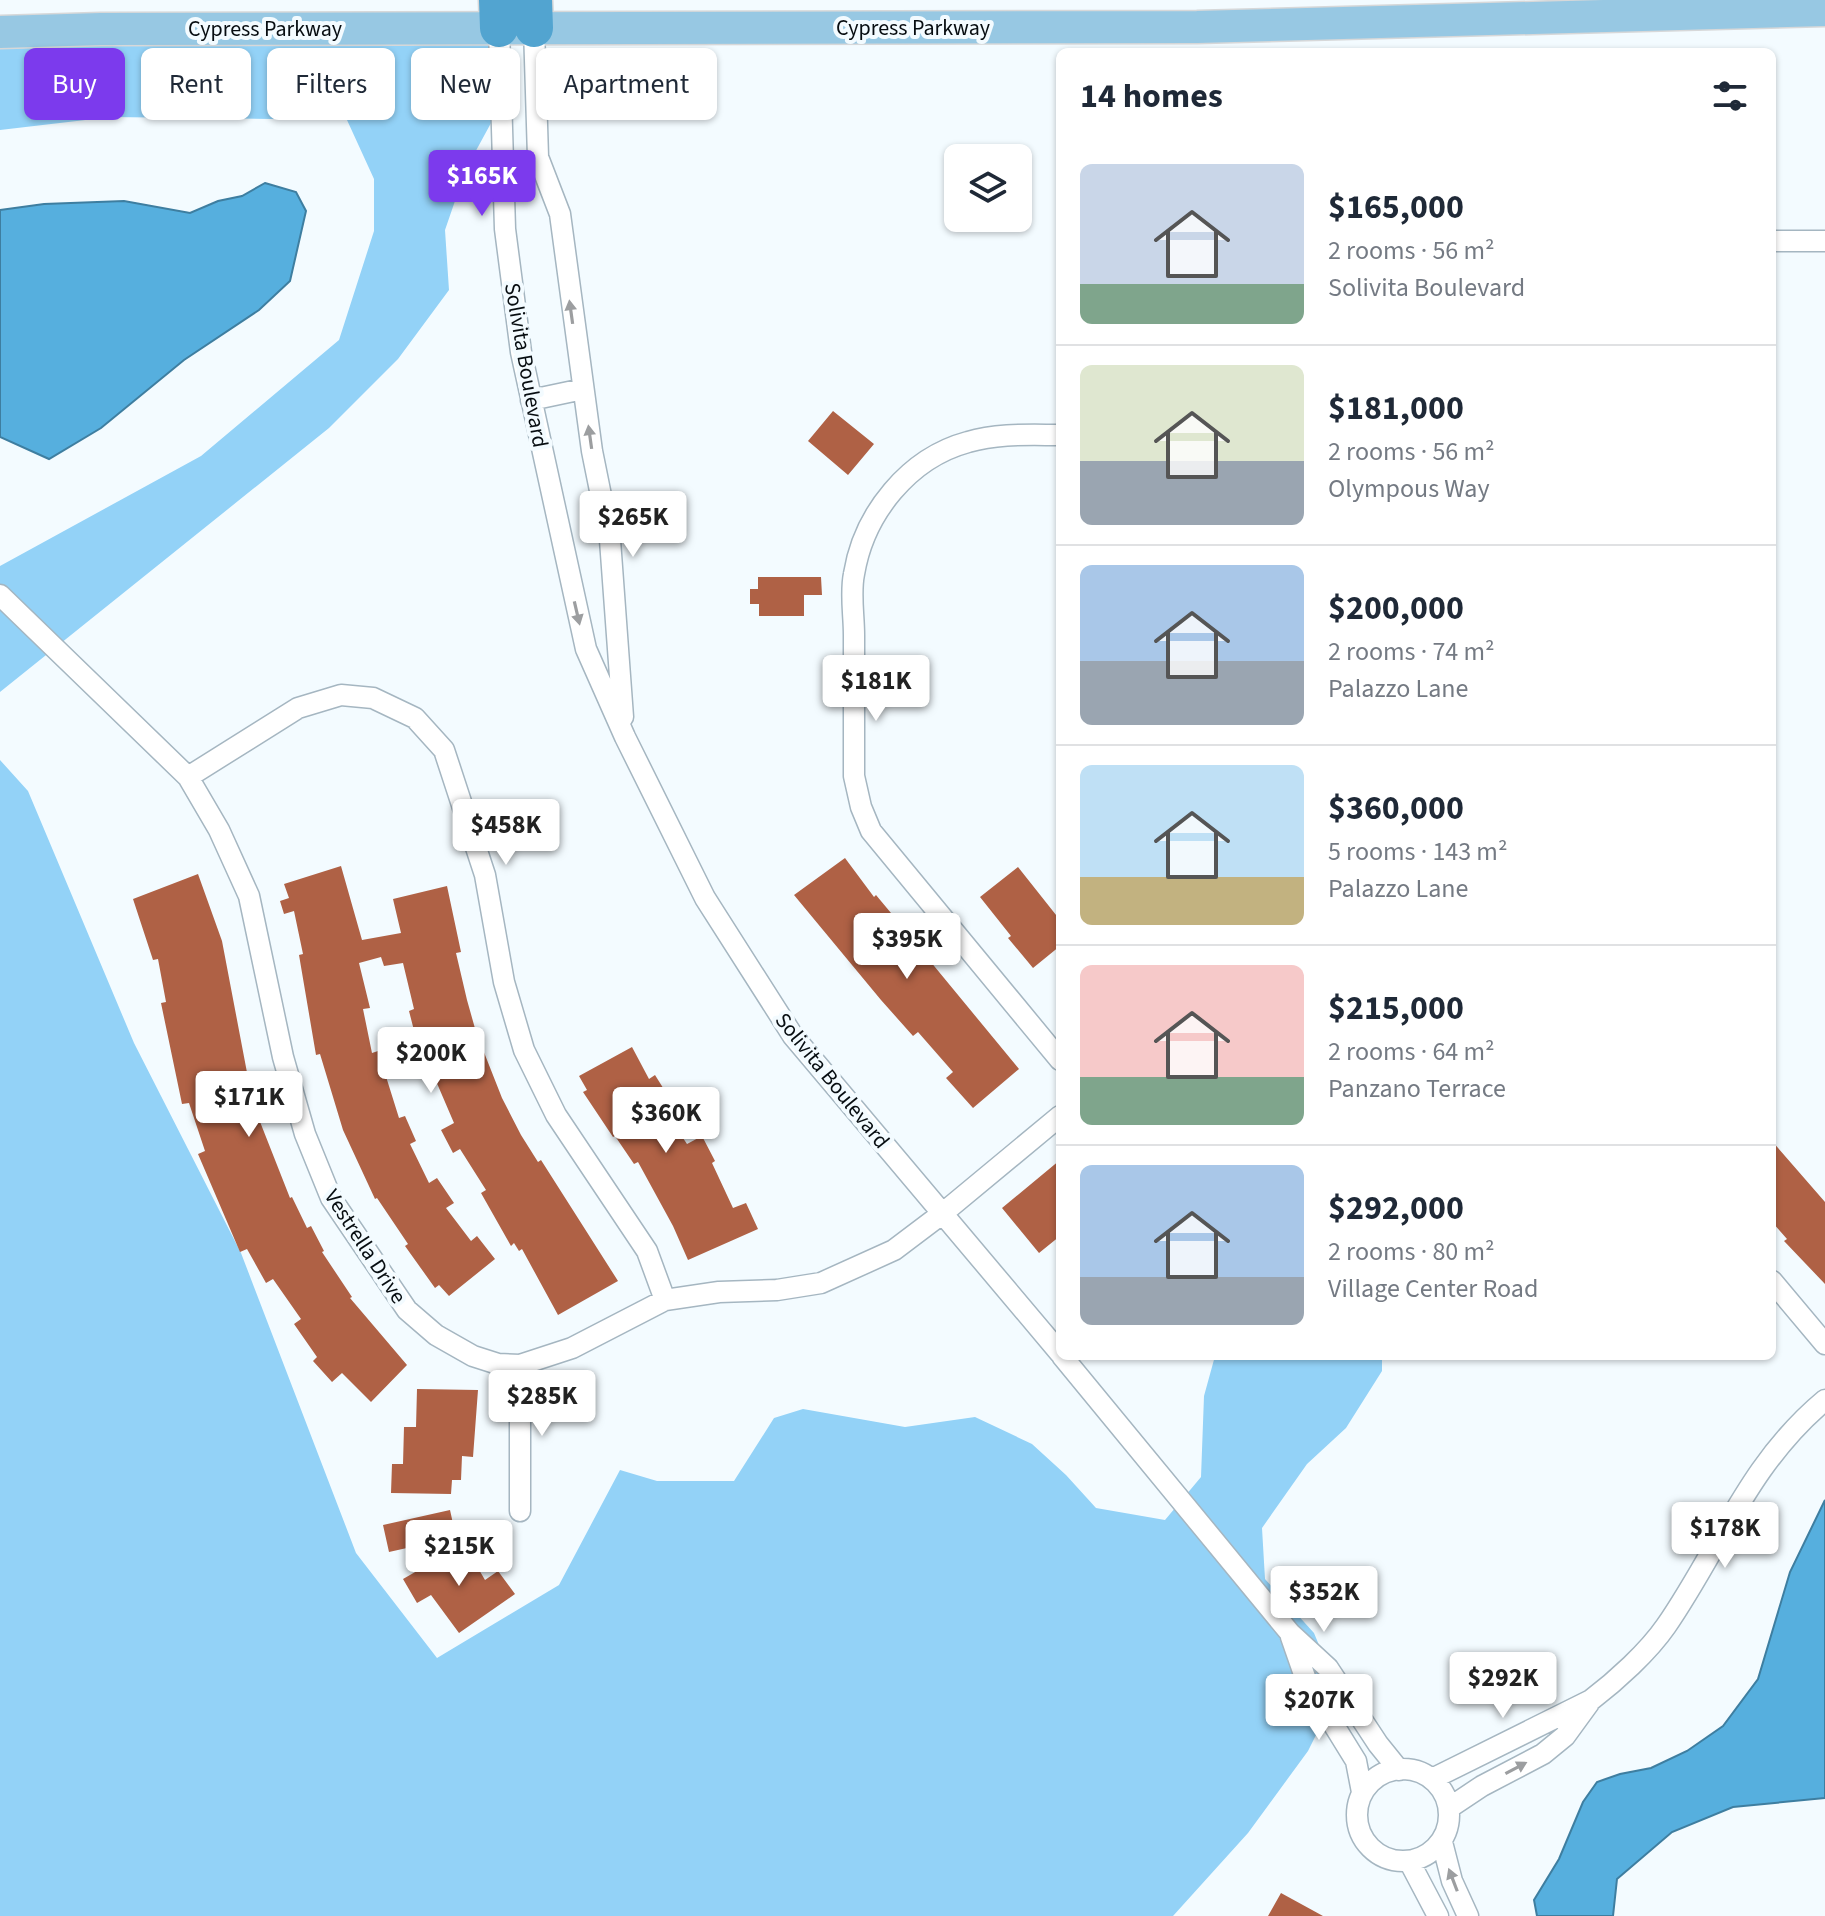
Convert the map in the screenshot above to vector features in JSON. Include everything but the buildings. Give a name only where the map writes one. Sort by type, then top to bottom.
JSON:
[{"type":"main road","name":"Cypress Parkway","points":[[0,32],[516,14],[1182,27],[1679,6],[1825,10]]},
{"type":"street","name":"Solivita Boulevard","points":[[516,14],[538,157],[560,214],[592,451],[610,540],[625,737]]},
{"type":"street","name":"Solivita Boulevard","points":[[516,14],[505,229],[521,352],[586,649],[625,737],[705,898],[793,1036],[1056,1349]]},
{"type":"street","points":[[1776,241],[1825,241]]},
{"type":"street","points":[[531,400],[583,389]]},
{"type":"street","points":[[1056,435],[1000,436],[968,442],[935,455],[908,475],[884,500],[864,537],[853,575],[853,590],[854,776],[861,807],[871,831],[1056,1055]]},
{"type":"street","name":"Vestrella Drive","points":[[0,595],[188,777],[219,830],[249,896],[283,1057],[305,1134],[331,1198],[407,1310],[436,1335],[473,1356],[498,1364],[520,1365],[572,1348],[665,1300],[821,1283],[894,1250],[1056,1119]]},
{"type":"street","points":[[188,777],[298,708],[341,695],[373,698],[415,718],[444,750],[485,875],[504,982],[524,1050],[556,1115],[647,1251],[665,1300]]},
{"type":"street","points":[[1776,1286],[1825,1344]]},
{"type":"street","name":"Solivita Boulevard","points":[[1065,1360],[1290,1633],[1328,1668],[1399,1770]]},
{"type":"street","points":[[520,1365],[520,1511]]},
{"type":"street","points":[[1432,1779],[1591,1700],[1610,1685],[1664,1629],[1769,1457],[1825,1400]]},
{"type":"street","name":"Solivita Boulevard","points":[[1290,1633],[1306,1680],[1356,1761],[1362,1792]]},
{"type":"street","points":[[1449,1808],[1482,1786],[1543,1754],[1565,1736],[1591,1700]]},
{"type":"street","points":[[1399,1770],[1420,1772],[1432,1779],[1448,1798],[1447,1830],[1442,1842],[1430,1852],[1409,1861],[1386,1859],[1364,1841],[1357,1824],[1357,1805],[1362,1792],[1378,1776],[1399,1770]]},
{"type":"street","points":[[1442,1842],[1452,1881],[1468,1916]]},
{"type":"street","points":[[1409,1861],[1438,1916]]},
{"type":"shaded area","points":[[499,39],[499,48],[411,48],[411,120],[493,120],[466,169],[445,230],[449,290],[398,359],[329,428],[0,692],[0,566],[201,456],[339,340],[374,231],[374,179],[347,120],[395,120],[395,48],[267,48],[267,119],[251,119],[251,48],[141,48],[141,117],[125,117],[125,48],[24,48],[24,120],[85,120],[0,130],[0,43]]},
{"type":"shaded area","points":[[265,183],[296,192],[306,211],[290,281],[259,310],[184,360],[101,428],[49,459],[0,437],[0,210],[44,204],[124,201],[190,213],[218,201],[242,196]]},
{"type":"shaded area","points":[[0,760],[28,791],[134,1043],[241,1253],[356,1553],[437,1658],[559,1585],[620,1470],[657,1481],[734,1481],[774,1418],[803,1409],[905,1427],[975,1417],[1032,1444],[1096,1508],[1165,1520],[1201,1477],[1204,1396],[1214,1360],[1382,1360],[1382,1371],[1346,1428],[1307,1464],[1262,1528],[1265,1579],[1314,1633],[1338,1691],[1308,1751],[1248,1833],[1173,1916],[0,1916]]},
{"type":"shaded area","points":[[1825,1500],[1825,1798],[1733,1807],[1672,1832],[1617,1879],[1613,1916],[1537,1916],[1534,1900],[1559,1859],[1583,1802],[1597,1782],[1651,1768],[1687,1751],[1723,1726],[1758,1679],[1790,1572]]}]
